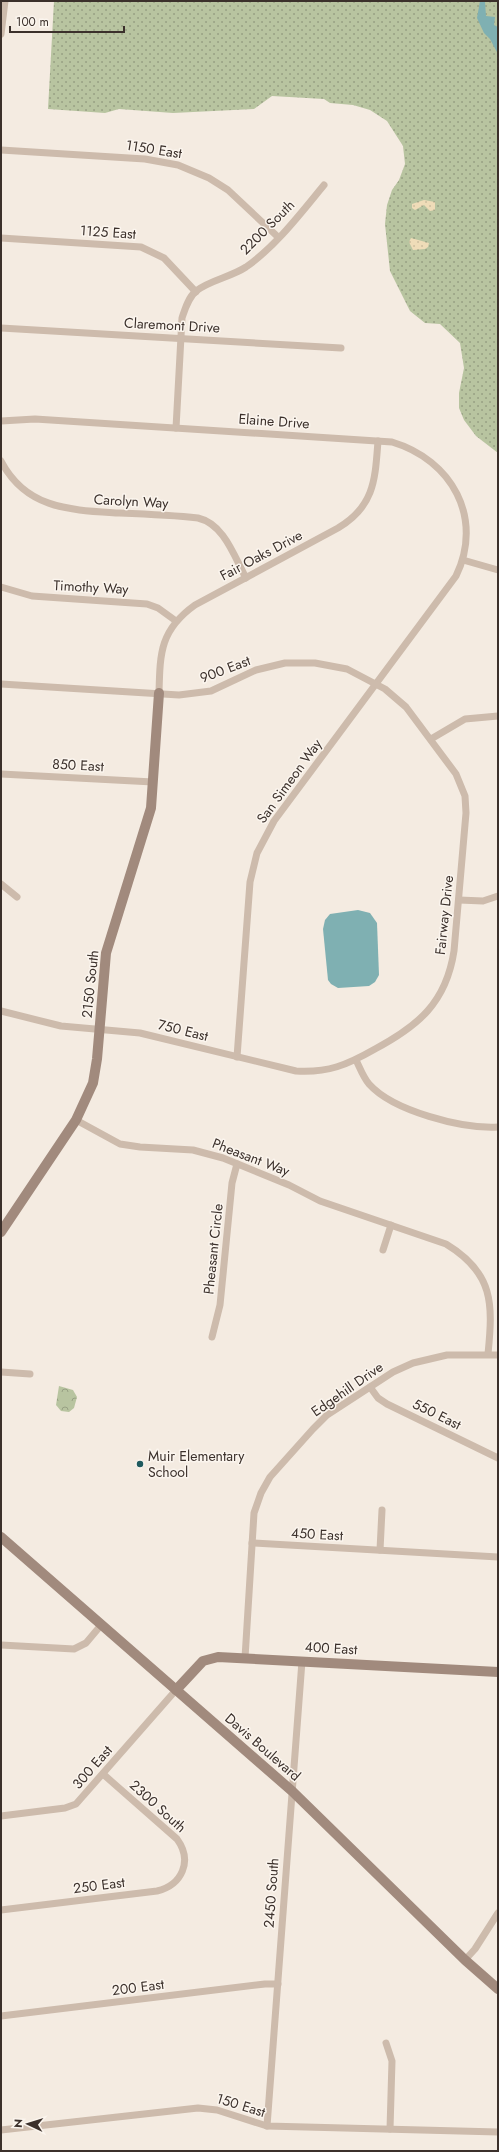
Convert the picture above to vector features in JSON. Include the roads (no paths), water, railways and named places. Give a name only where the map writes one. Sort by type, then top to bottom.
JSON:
[{"type":"street","points":[[1,34],[5,1]]},
{"type":"street","name":"1150 East","points":[[1,150],[145,159],[178,165],[209,178],[228,190],[278,237]]},
{"type":"street","name":"2200 South","points":[[196,292],[245,267],[278,237],[324,185]]},
{"type":"street","name":"1125 East","points":[[1,238],[141,247],[164,258],[196,292]]},
{"type":"street","points":[[176,428],[184,311],[196,292]]},
{"type":"street","name":"Claremont Drive","points":[[1,328],[341,348]]},
{"type":"street","name":"Elaine Drive","points":[[1,421],[35,419],[392,442],[417,452],[436,465],[445,474],[456,491],[463,510],[467,535],[463,560]]},
{"type":"street","name":"Fair Oaks Drive","points":[[158,693],[161,652],[169,630],[176,621],[195,605],[338,528],[356,515],[367,501],[374,486],[378,441]]},
{"type":"street","name":"Carolyn Way","points":[[1,461],[9,474],[27,492],[58,507],[80,511],[198,518],[209,522],[222,535],[246,578]]},
{"type":"street","points":[[463,560],[498,570]]},
{"type":"street","name":"San Simeon Way","points":[[237,1057],[250,882],[257,853],[274,821],[447,591],[463,560]]},
{"type":"street","name":"Timothy Way","points":[[1,588],[32,596],[146,604],[158,608],[176,621]]},
{"type":"street","name":"900 East","points":[[1,684],[179,695],[211,690],[256,670],[295,662],[336,666],[357,673],[378,684],[402,702],[431,739]]},
{"type":"street","name":"2150 South","points":[[1,1232],[76,1120],[93,1083],[100,1029],[106,953],[148,818],[153,782],[158,693]]},
{"type":"street","points":[[431,739],[465,720],[498,716]]},
{"type":"street","name":"Fairway Drive","points":[[356,1060],[415,1025],[436,1001],[446,983],[452,962],[466,813],[465,796],[456,774],[431,739]]},
{"type":"street","name":"850 East","points":[[1,774],[153,782]]},
{"type":"street","points":[[1,884],[17,897]]},
{"type":"street","points":[[459,900],[483,901],[498,896]]},
{"type":"street","name":"750 East","points":[[1,1011],[61,1026],[140,1033],[237,1057],[307,1071],[330,1070],[356,1060]]},
{"type":"street","points":[[356,1060],[368,1084],[379,1094],[394,1102],[454,1124],[478,1127],[498,1127]]},
{"type":"street","name":"Pheasant Way","points":[[76,1120],[120,1144],[140,1147],[193,1150],[237,1164],[289,1185],[320,1201],[446,1244],[474,1266],[482,1278],[490,1299],[492,1322],[488,1354]]},
{"type":"street","name":"Pheasant Circle","points":[[212,1337],[220,1305],[232,1183],[237,1164]]},
{"type":"street","points":[[383,1250],[391,1225]]},
{"type":"street","name":"Edgehill Drive","points":[[245,1658],[252,1543],[257,1502],[270,1477],[320,1422],[370,1387],[403,1367],[424,1360],[460,1354],[498,1355]]},
{"type":"street","points":[[1,1372],[30,1374]]},
{"type":"street","name":"550 East","points":[[370,1387],[378,1398],[387,1404],[498,1458]]},
{"type":"street","points":[[380,1550],[382,1510]]},
{"type":"street","name":"Davis Boulevard","points":[[1,1537],[292,1791],[465,1960],[498,1989]]},
{"type":"street","name":"450 East","points":[[252,1543],[498,1557]]},
{"type":"street","points":[[1,1645],[74,1649],[86,1643],[102,1624]]},
{"type":"street","name":"400 East","points":[[176,1690],[196,1667],[207,1659],[224,1656],[498,1672]]},
{"type":"street","name":"2450 South","points":[[267,2126],[302,1661]]},
{"type":"street","name":"300 East","points":[[1,1816],[72,1806],[79,1801],[176,1690]]},
{"type":"street","name":"2300 South","points":[[103,1774],[177,1839],[184,1852],[185,1862]]},
{"type":"street","name":"250 East","points":[[1,1910],[162,1890],[172,1886],[179,1878],[185,1862]]},
{"type":"street","points":[[465,1960],[475,1949],[498,1913]]},
{"type":"street","name":"200 East","points":[[1,2016],[265,1984],[278,1984]]},
{"type":"street","points":[[386,2044],[392,2061],[390,2129]]},
{"type":"street","name":"150 East","points":[[1,2130],[198,2108],[217,2110],[267,2126],[498,2132]]},
{"type":"water","points":[[480,1],[485,2],[486,16],[495,17],[494,25],[498,27],[498,54],[490,39],[484,33],[477,18]]},
{"type":"water","points":[[358,910],[370,913],[377,923],[379,975],[375,982],[369,986],[338,988],[331,984],[328,980],[323,929],[325,920],[330,914]]},
{"type":"place","name":"Muir Elementary School","points":[[140,1464]]}]
